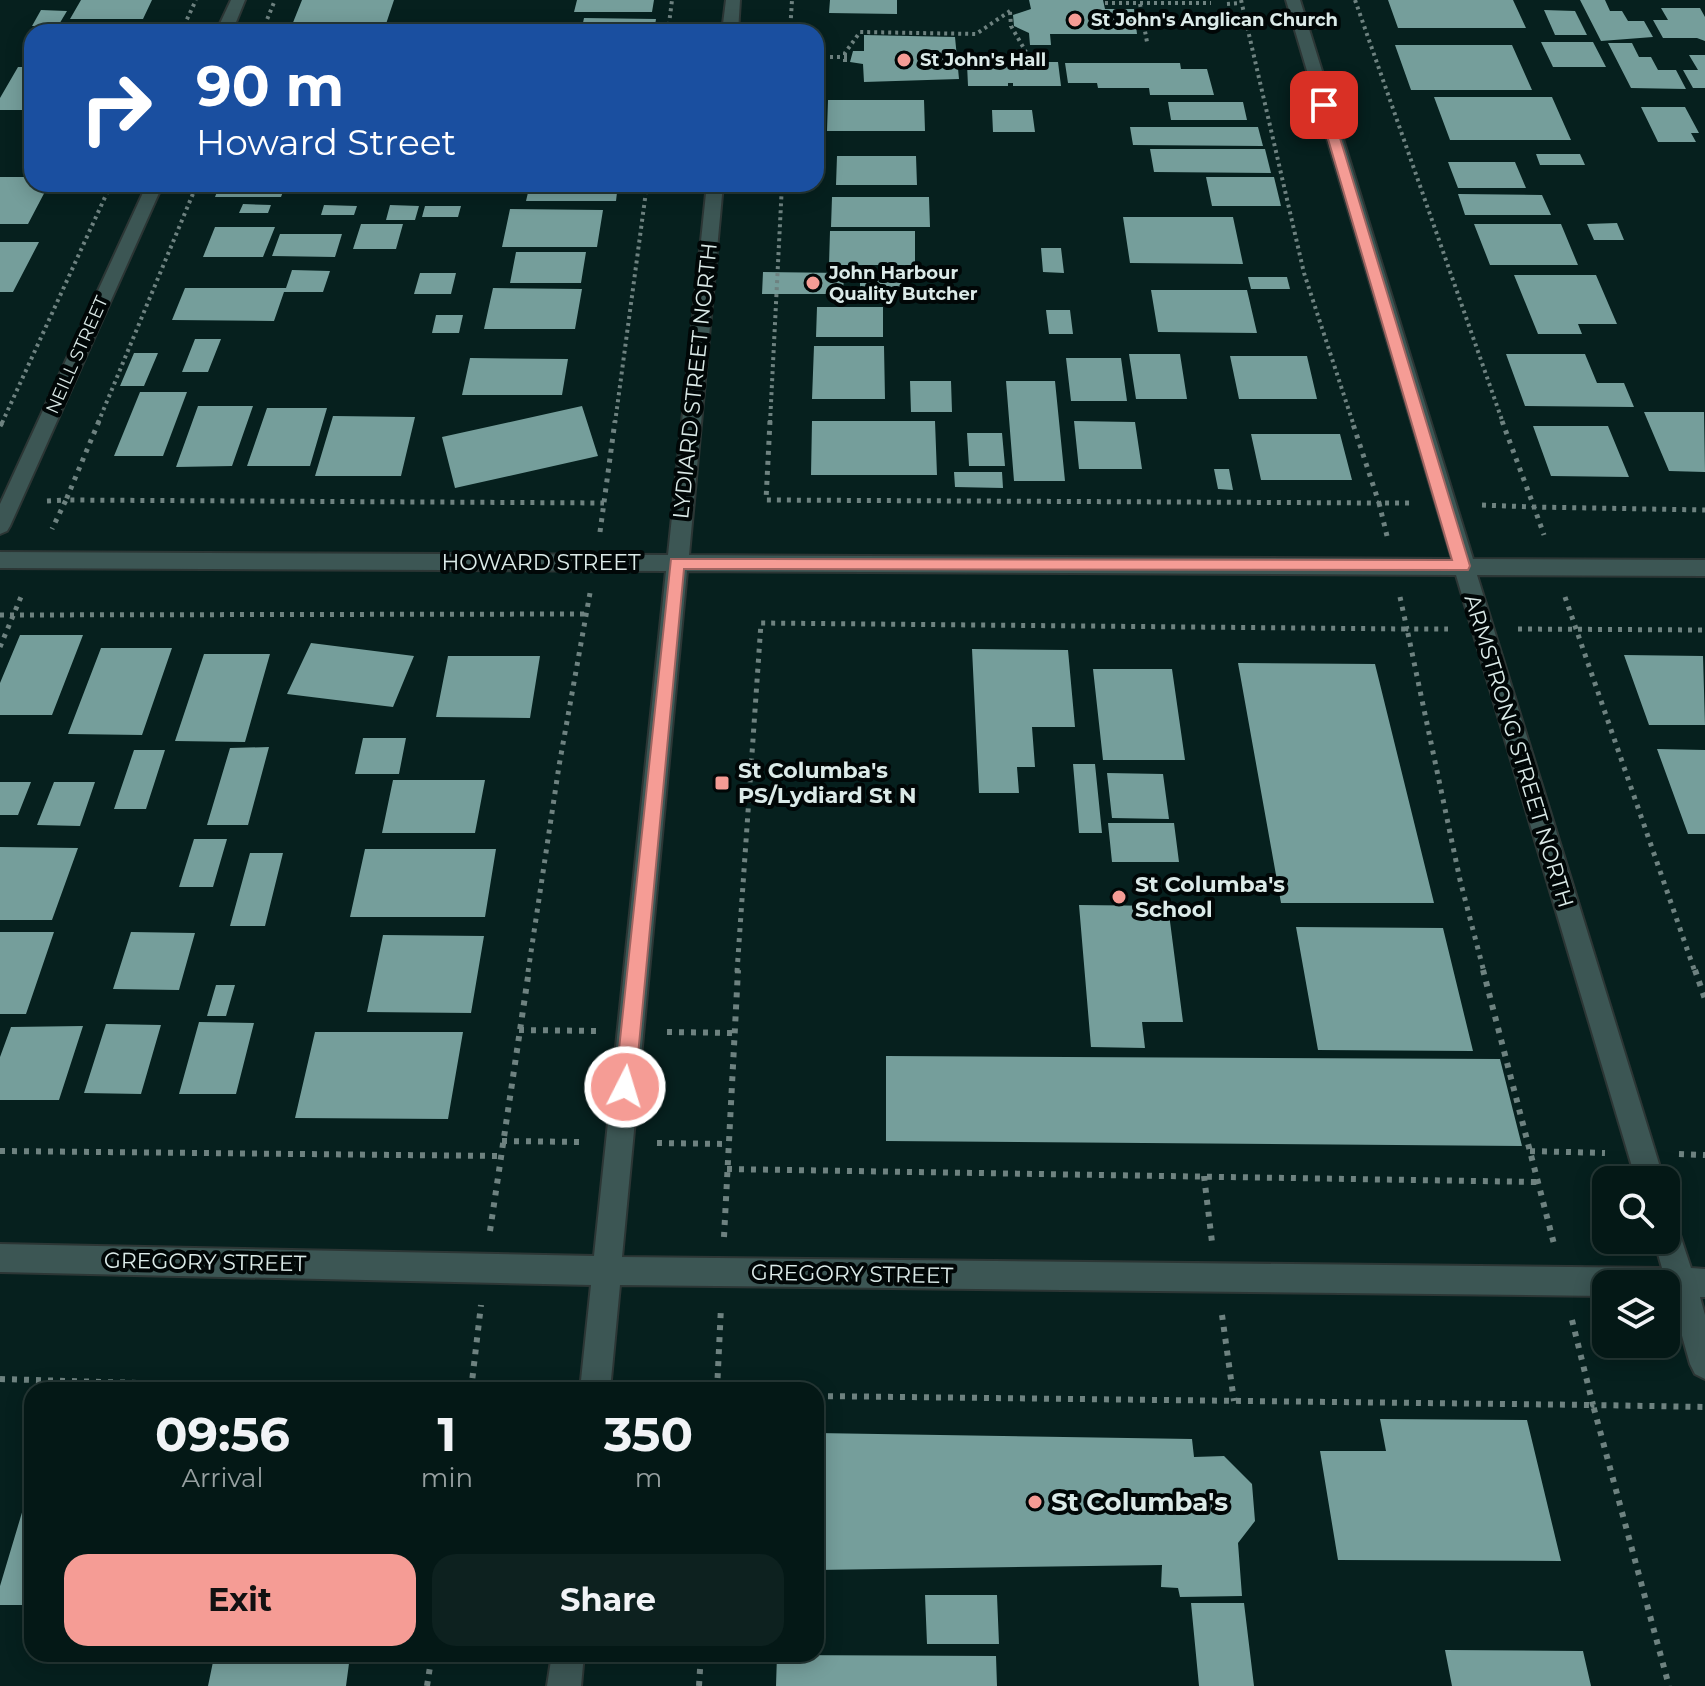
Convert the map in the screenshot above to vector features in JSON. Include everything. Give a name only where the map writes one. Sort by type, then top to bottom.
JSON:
[{"type":"street","points":[[228,24],[238,0]]},
{"type":"street","points":[[731,24],[733,0]]},
{"type":"street","name":"ARMSTRONG STREET NORTH","points":[[1293,0],[1646,1166]]},
{"type":"street","name":"NEILL STREET","points":[[0,526],[151,192]]},
{"type":"street","name":"LYDIARD STREET NORTH","points":[[596,1382],[714,192]]},
{"type":"street","name":"HOWARD STREET","points":[[0,560],[1705,568]]},
{"type":"street","points":[[1678,1254],[1693,1282],[1705,1364]]},
{"type":"street","name":"GREGORY STREET","points":[[0,1258],[607,1271],[1693,1282]]},
{"type":"street","points":[[564,1686],[567,1662]]},
{"type":"path","points":[[185,24],[196,0]]},
{"type":"path","points":[[265,24],[275,0]]},
{"type":"path","points":[[669,24],[672,0]]},
{"type":"path","points":[[790,24],[792,0]]},
{"type":"path","points":[[1355,0],[1453,287],[1534,507],[1705,510]]},
{"type":"path","points":[[782,192],[766,500],[1379,503],[1304,273],[1241,2],[1227,4]]},
{"type":"path","points":[[1105,3],[1211,3]]},
{"type":"path","points":[[1140,3],[1147,42]]},
{"type":"path","points":[[824,58],[847,59],[860,32],[976,34],[1010,11],[1011,26],[1026,52]]},
{"type":"path","points":[[0,426],[107,192]]},
{"type":"path","points":[[194,192],[66,500],[604,503],[646,192]]},
{"type":"path","points":[[0,647],[14,614]]},
{"type":"path","points":[[0,615],[587,614],[559,766],[500,1156],[0,1151]]},
{"type":"path","points":[[1538,1182],[727,1169],[761,623],[1407,629],[1460,880],[1538,1182],[1593,1405],[1669,1686]]},
{"type":"path","points":[[1705,630],[1576,629],[1705,999]]},
{"type":"path","points":[[0,1379],[104,1382]]},
{"type":"path","points":[[824,1396],[1705,1407]]},
{"type":"path","points":[[427,1686],[431,1662]]},
{"type":"path","points":[[699,1686],[700,1662]]},
{"type":"building","points":[[81,0],[152,0],[143,19],[70,19]]},
{"type":"building","points":[[302,0],[394,0],[386,24],[292,24]]},
{"type":"building","points":[[577,0],[654,0],[652,12],[574,12]]},
{"type":"building","points":[[830,0],[897,0],[897,14],[829,13]]},
{"type":"building","name":"St John's Anglican Church","points":[[1029,0],[1103,0],[1105,9],[1134,9],[1137,34],[1050,34],[1051,45],[1030,45],[1029,33],[1014,26],[1013,15],[1031,9]]},
{"type":"building","points":[[1388,0],[1513,0],[1526,28],[1398,28]]},
{"type":"building","points":[[1580,0],[1605,0],[1610,11],[1622,11],[1628,21],[1644,21],[1653,37],[1601,41]]},
{"type":"building","points":[[1661,8],[1700,8],[1705,17],[1705,41],[1697,38],[1663,38],[1653,20],[1668,20]]},
{"type":"building","points":[[41,10],[67,11],[59,24],[33,24]]},
{"type":"building","points":[[1544,10],[1575,11],[1587,35],[1555,35]]},
{"type":"building","points":[[584,18],[656,19],[655,24],[583,24]]},
{"type":"building","name":"St John's Hall","points":[[864,35],[955,37],[959,79],[864,82],[863,64],[850,62],[853,51],[864,51]]},
{"type":"building","points":[[1541,42],[1593,42],[1606,67],[1553,67]]},
{"type":"building","points":[[1608,43],[1632,43],[1639,57],[1651,57],[1658,70],[1676,70],[1686,89],[1631,88]]},
{"type":"building","points":[[1395,45],[1512,45],[1532,90],[1411,90]]},
{"type":"building","points":[[1689,55],[1705,55],[1705,88],[1693,88],[1683,70],[1698,70]]},
{"type":"building","points":[[1007,56],[1018,62],[1058,62],[1061,86],[1013,86],[1013,83],[1008,83],[1008,86],[968,86],[967,64],[994,64]]},
{"type":"building","points":[[1065,63],[1180,63],[1181,69],[1207,69],[1214,95],[1150,95],[1149,88],[1098,88],[1097,83],[1068,83]]},
{"type":"building","points":[[18,67],[24,67],[24,110],[0,110],[0,98]]},
{"type":"building","points":[[1434,97],[1552,97],[1571,140],[1450,140]]},
{"type":"building","points":[[828,100],[924,100],[925,131],[827,131]]},
{"type":"building","points":[[1168,102],[1243,102],[1247,120],[1171,120]]},
{"type":"building","points":[[1641,107],[1685,107],[1699,133],[1691,133],[1696,142],[1658,142]]},
{"type":"building","points":[[992,110],[1032,110],[1035,132],[993,132]]},
{"type":"building","points":[[1130,127],[1258,127],[1263,146],[1133,145]]},
{"type":"building","points":[[1150,149],[1265,149],[1271,173],[1154,172]]},
{"type":"building","points":[[1536,154],[1580,154],[1585,165],[1540,165]]},
{"type":"building","points":[[837,156],[916,156],[917,185],[836,185]]},
{"type":"building","points":[[1448,162],[1515,162],[1526,188],[1458,188]]},
{"type":"building","points":[[0,177],[24,177],[24,192],[45,192],[28,224],[0,224]]},
{"type":"building","points":[[1206,177],[1274,177],[1281,206],[1212,206]]},
{"type":"building","points":[[217,192],[283,192],[281,197],[215,197]]},
{"type":"building","points":[[528,192],[617,192],[616,201],[526,201]]},
{"type":"building","points":[[1458,194],[1542,195],[1551,215],[1465,215]]},
{"type":"building","points":[[832,197],[929,197],[930,227],[831,227]]},
{"type":"building","points":[[243,204],[271,205],[268,213],[239,213]]},
{"type":"building","points":[[324,205],[357,206],[354,215],[321,215]]},
{"type":"building","points":[[390,205],[419,206],[415,220],[386,220]]},
{"type":"building","points":[[425,206],[461,206],[458,217],[422,217]]},
{"type":"building","points":[[510,209],[603,210],[597,247],[502,247]]},
{"type":"building","points":[[1123,217],[1233,217],[1243,264],[1130,263]]},
{"type":"building","points":[[1617,223],[1624,240],[1594,240],[1587,224]]},
{"type":"building","points":[[361,224],[403,224],[396,249],[353,249]]},
{"type":"building","points":[[1474,224],[1561,224],[1578,265],[1490,265]]},
{"type":"building","points":[[215,227],[275,227],[263,257],[203,257]]},
{"type":"building","points":[[830,231],[915,231],[915,265],[829,265]]},
{"type":"building","points":[[280,234],[342,234],[335,257],[272,256]]},
{"type":"building","points":[[0,242],[39,242],[13,292],[0,292]]},
{"type":"building","points":[[1041,248],[1061,248],[1064,273],[1043,272]]},
{"type":"building","points":[[516,252],[586,252],[581,283],[510,283]]},
{"type":"building","points":[[292,270],[330,271],[323,292],[284,292],[274,321],[172,320],[185,288],[286,288]]},
{"type":"building","name":"John Harbour Quality Butcher","points":[[763,272],[844,273],[843,294],[762,294]]},
{"type":"building","points":[[420,273],[456,273],[451,294],[414,294]]},
{"type":"building","points":[[860,274],[901,274],[902,289],[860,289]]},
{"type":"building","points":[[1514,275],[1596,275],[1617,324],[1578,324],[1582,334],[1538,334]]},
{"type":"building","points":[[1248,277],[1287,277],[1290,289],[1251,289]]},
{"type":"building","points":[[493,288],[582,289],[575,329],[484,329]]},
{"type":"building","points":[[1151,290],[1247,290],[1257,333],[1158,332]]},
{"type":"building","points":[[817,307],[883,307],[883,337],[816,337]]},
{"type":"building","points":[[1046,310],[1070,310],[1073,334],[1049,334]]},
{"type":"building","points":[[436,315],[463,315],[459,333],[432,333]]},
{"type":"building","points":[[195,339],[221,339],[208,372],[182,372]]},
{"type":"building","points":[[814,346],[884,346],[885,399],[812,399]]},
{"type":"building","points":[[134,353],[158,353],[144,386],[120,386]]},
{"type":"building","points":[[1129,354],[1180,354],[1187,399],[1136,399]]},
{"type":"building","points":[[1506,354],[1585,354],[1597,383],[1624,383],[1634,407],[1525,406]]},
{"type":"building","points":[[1230,356],[1307,356],[1317,399],[1239,399]]},
{"type":"building","points":[[470,358],[568,359],[562,395],[462,395]]},
{"type":"building","points":[[1066,358],[1121,358],[1127,401],[1071,401]]},
{"type":"building","points":[[910,381],[951,381],[952,412],[911,412]]},
{"type":"building","points":[[1006,381],[1055,381],[1065,481],[1014,481]]},
{"type":"building","points":[[140,392],[187,392],[163,456],[114,456]]},
{"type":"building","points":[[198,406],[253,406],[232,466],[176,467]]},
{"type":"building","points":[[582,406],[598,456],[455,488],[442,437]]},
{"type":"building","points":[[267,408],[327,408],[310,466],[247,466]]},
{"type":"building","points":[[1644,412],[1704,412],[1705,472],[1669,471]]},
{"type":"building","points":[[333,416],[415,417],[401,476],[315,476]]},
{"type":"building","points":[[812,421],[935,421],[937,475],[811,475]]},
{"type":"building","points":[[1074,421],[1135,422],[1142,469],[1079,469]]},
{"type":"building","points":[[1533,426],[1608,426],[1629,477],[1551,476]]},
{"type":"building","points":[[967,433],[1002,433],[1005,466],[969,466]]},
{"type":"building","points":[[1251,434],[1340,434],[1352,480],[1261,480]]},
{"type":"building","points":[[1214,469],[1229,469],[1233,490],[1218,489]]},
{"type":"building","points":[[954,472],[1002,472],[1003,488],[955,487]]},
{"type":"building","points":[[20,635],[83,635],[52,715],[0,715],[0,683]]},
{"type":"building","points":[[311,643],[414,656],[393,707],[287,694]]},
{"type":"building","points":[[101,648],[172,648],[142,735],[68,734]]},
{"type":"building","points":[[972,649],[1068,650],[1075,727],[1032,727],[1035,767],[1017,767],[1019,793],[979,793]]},
{"type":"building","points":[[204,654],[270,654],[245,742],[175,741]]},
{"type":"building","points":[[1624,655],[1703,656],[1705,725],[1649,725]]},
{"type":"building","points":[[448,656],[540,656],[530,718],[436,717]]},
{"type":"building","points":[[1238,663],[1375,664],[1434,903],[1281,903]]},
{"type":"building","points":[[1093,669],[1172,669],[1185,760],[1103,760]]},
{"type":"building","points":[[363,738],[406,738],[399,774],[355,774]]},
{"type":"building","points":[[269,747],[248,825],[207,825],[230,748]]},
{"type":"building","points":[[1657,749],[1705,750],[1705,834],[1688,834]]},
{"type":"building","points":[[134,750],[165,750],[146,809],[114,809]]},
{"type":"building","points":[[1073,764],[1095,764],[1102,833],[1079,833]]},
{"type":"building","points":[[1107,773],[1163,774],[1169,819],[1112,818]]},
{"type":"building","points":[[393,780],[485,780],[475,833],[382,833]]},
{"type":"building","points":[[0,782],[31,782],[18,815],[0,815]]},
{"type":"building","points":[[54,782],[95,782],[80,826],[37,825]]},
{"type":"building","points":[[1108,823],[1174,823],[1179,862],[1112,862]]},
{"type":"building","points":[[194,839],[227,839],[213,887],[179,887]]},
{"type":"building","points":[[0,847],[78,848],[52,920],[0,920]]},
{"type":"building","points":[[365,849],[496,849],[485,917],[350,917]]},
{"type":"building","points":[[250,853],[283,853],[265,926],[230,926]]},
{"type":"building","points":[[1079,905],[1168,906],[1183,1022],[1142,1022],[1145,1048],[1091,1047]]},
{"type":"building","points":[[1296,927],[1443,928],[1473,1051],[1318,1050]]},
{"type":"building","points":[[0,932],[54,932],[26,1014],[0,1014]]},
{"type":"building","points":[[131,932],[195,933],[179,990],[113,989]]},
{"type":"building","points":[[383,935],[484,936],[471,1013],[367,1012]]},
{"type":"building","points":[[216,985],[235,985],[226,1016],[207,1016]]},
{"type":"building","points":[[199,1022],[254,1023],[236,1094],[179,1094]]},
{"type":"building","points":[[106,1024],[161,1025],[141,1094],[84,1093]]},
{"type":"building","points":[[83,1026],[59,1100],[0,1100],[0,1057],[11,1027]]},
{"type":"building","points":[[315,1032],[463,1032],[448,1119],[295,1118]]},
{"type":"building","points":[[886,1056],[1500,1059],[1522,1146],[886,1141]]},
{"type":"building","points":[[1380,1419],[1527,1420],[1561,1561],[1338,1560],[1320,1451],[1386,1451]]},
{"type":"building","name":"St Columba's","points":[[824,1433],[1192,1439],[1194,1457],[1224,1456],[1252,1484],[1255,1521],[1238,1543],[1242,1596],[1180,1597],[1178,1588],[1161,1587],[1162,1565],[824,1570]]},
{"type":"building","points":[[24,1506],[24,1605],[0,1605],[0,1586]]},
{"type":"building","points":[[925,1595],[997,1595],[999,1644],[927,1644]]},
{"type":"building","points":[[1191,1603],[1244,1603],[1254,1686],[1199,1686]]},
{"type":"building","points":[[1445,1650],[1583,1651],[1591,1686],[1452,1686]]},
{"type":"building","points":[[824,1655],[996,1656],[997,1686],[776,1686],[777,1662],[824,1662]]},
{"type":"building","points":[[213,1662],[349,1662],[346,1686],[208,1686]]},
{"type":"place","name":"St John's Anglican Church","points":[[1075,20]]},
{"type":"place","name":"St John's Hall","points":[[904,60]]},
{"type":"place","name":"John Harbour Quality Butcher","points":[[813,283]]},
{"type":"place","name":"St Columba's PS/Lydiard St N","points":[[722,783]]},
{"type":"place","name":"St Columba's School","points":[[1119,897]]},
{"type":"place","name":"St Columba's","points":[[1035,1502]]},
{"type":"route","points":[[625,1087],[677,563],[1462,566],[1324,105]]}]
